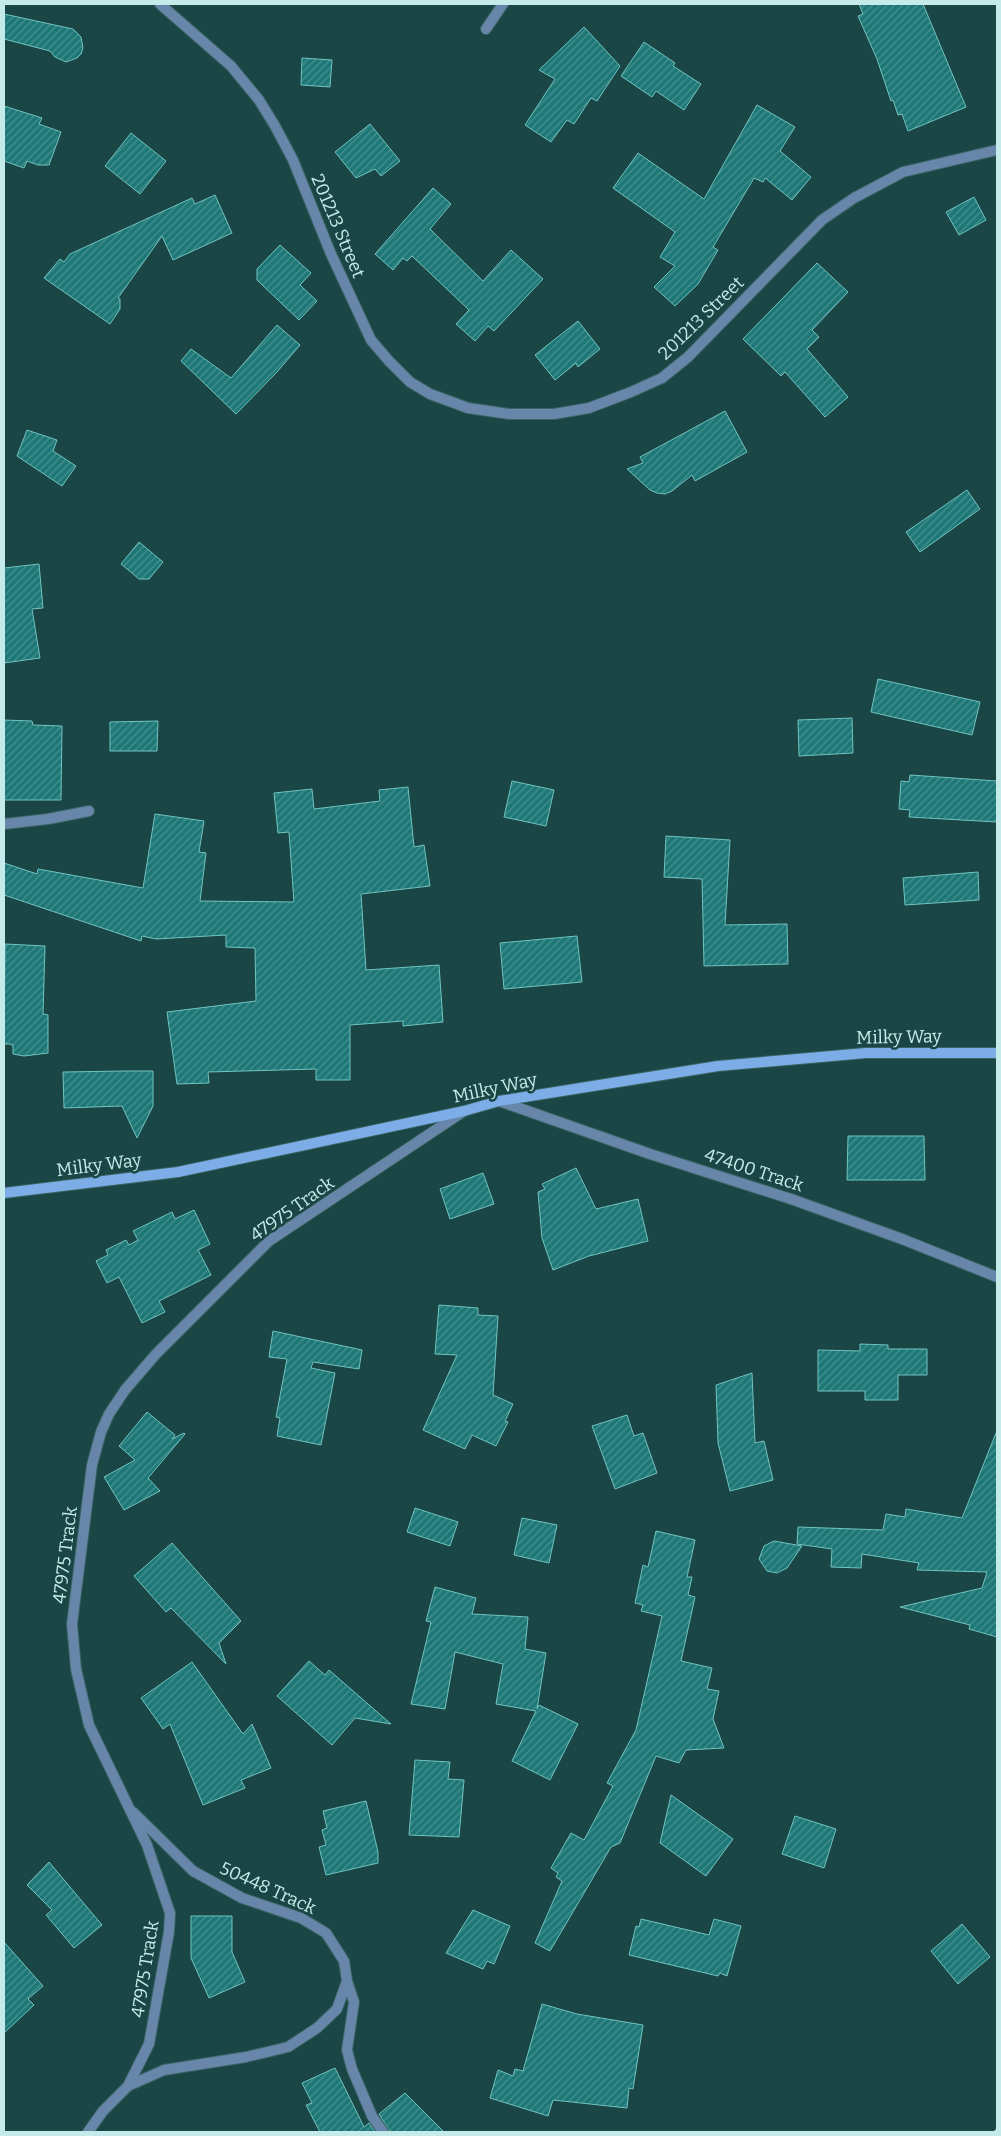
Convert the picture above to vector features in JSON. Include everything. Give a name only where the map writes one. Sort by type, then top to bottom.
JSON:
[{"type":"street","name":"201213 Street","points":[[160,4],[231,66],[259,100],[293,160],[331,254],[371,340],[388,361],[410,382],[430,394],[468,408],[509,414],[554,414],[589,408],[662,378],[688,357],[822,220],[854,198],[903,172],[997,150]]},
{"type":"street","points":[[486,29],[503,4]]},
{"type":"street","points":[[4,824],[48,819],[89,811]]},
{"type":"street","name":"Milky Way","points":[[4,1194],[178,1172],[464,1111],[499,1101],[718,1066],[866,1053],[997,1053]]},
{"type":"street","name":"47400 Track","points":[[499,1101],[650,1154],[791,1199],[928,1248],[997,1276]]},
{"type":"street","name":"47975 Track","points":[[88,2132],[103,2110],[128,2086],[149,2044],[169,1932],[170,1913],[147,1845],[89,1725],[76,1669],[72,1624],[92,1465],[101,1432],[109,1414],[125,1390],[156,1354],[269,1241],[464,1111]]},
{"type":"street","name":"50448 Track","points":[[129,1808],[194,1870],[242,1898],[301,1918],[326,1933],[344,1961],[347,1982],[354,2002],[347,2050],[352,2069],[372,2116],[383,2132]]},
{"type":"street","points":[[128,2086],[164,2070],[246,2057],[288,2046],[317,2028],[337,2009],[347,1982]]},
{"type":"building","points":[[859,4],[923,4],[966,107],[908,131],[902,114],[898,115],[893,100],[891,101],[877,59],[858,16],[863,14]]},
{"type":"building","points":[[4,14],[73,29],[81,37],[83,48],[81,54],[77,58],[66,62],[55,57],[50,51],[4,39]]},
{"type":"building","points":[[584,27],[620,66],[597,101],[591,98],[574,124],[567,120],[551,142],[525,125],[555,79],[539,70]]},
{"type":"building","points":[[644,42],[675,63],[673,66],[701,84],[684,110],[656,91],[652,97],[621,76]]},
{"type":"building","points":[[302,58],[332,60],[330,87],[301,85]]},
{"type":"building","points":[[757,105],[795,127],[780,151],[811,177],[792,200],[765,178],[763,182],[754,178],[713,247],[718,250],[698,284],[675,306],[654,287],[675,266],[660,257],[675,232],[613,188],[638,153],[704,199]]},
{"type":"building","points":[[4,106],[42,118],[39,124],[61,132],[49,165],[38,165],[27,161],[24,168],[4,161]]},
{"type":"building","points":[[370,124],[400,161],[381,176],[375,169],[356,178],[335,152]]},
{"type":"building","points":[[131,133],[166,161],[140,194],[105,166]]},
{"type":"building","points":[[433,188],[451,204],[430,229],[483,281],[511,250],[543,279],[494,331],[488,326],[475,341],[456,324],[469,310],[412,256],[407,261],[403,258],[393,270],[375,254]]},
{"type":"building","points":[[215,195],[232,233],[173,260],[162,236],[118,298],[120,299],[120,309],[110,324],[44,278],[60,259],[64,262],[70,254],[192,198],[195,204]]},
{"type":"building","points":[[974,197],[986,220],[959,235],[946,212]]},
{"type":"building","points":[[280,245],[311,273],[300,285],[317,301],[299,320],[257,280],[257,269]]},
{"type":"building","points":[[817,263],[848,292],[812,330],[819,337],[807,349],[848,397],[825,417],[785,372],[781,376],[743,339]]},
{"type":"building","points":[[578,321],[600,349],[578,367],[576,363],[555,380],[535,355]]},
{"type":"building","points":[[277,325],[300,345],[236,414],[181,361],[191,349],[231,378]]},
{"type":"building","points":[[725,411],[747,452],[695,481],[692,475],[672,491],[665,494],[650,490],[627,469],[643,463],[640,457]]},
{"type":"building","points":[[27,430],[57,440],[53,451],[76,466],[62,486],[17,456]]},
{"type":"building","points":[[967,490],[980,509],[920,552],[906,532]]},
{"type":"building","points":[[139,542],[163,562],[149,579],[139,579],[121,564]]},
{"type":"building","points":[[39,564],[43,608],[32,609],[40,658],[4,663],[4,568]]},
{"type":"building","points":[[878,679],[980,702],[972,735],[871,712]]},
{"type":"building","points":[[852,718],[853,753],[799,756],[798,720]]},
{"type":"building","points":[[4,720],[32,721],[33,725],[62,726],[61,800],[4,800]]},
{"type":"building","points":[[158,721],[157,751],[110,751],[110,722]]},
{"type":"building","points":[[910,775],[997,781],[997,822],[909,817],[910,810],[899,809],[901,781],[909,782]]},
{"type":"building","points":[[512,781],[554,790],[546,826],[504,817]]},
{"type":"building","points":[[408,787],[414,847],[424,845],[430,886],[361,894],[366,970],[439,965],[443,1022],[403,1026],[403,1021],[350,1025],[350,1080],[316,1080],[316,1069],[208,1072],[209,1083],[177,1084],[167,1012],[256,1001],[255,948],[226,947],[226,935],[156,939],[142,936],[141,941],[4,895],[4,863],[37,874],[38,869],[143,888],[155,814],[204,821],[199,852],[206,853],[200,901],[294,902],[289,832],[278,833],[274,793],[312,789],[314,809],[380,801],[379,790]]},
{"type":"building","points":[[666,836],[730,840],[725,925],[787,924],[788,964],[704,966],[702,879],[664,877]]},
{"type":"building","points":[[978,872],[979,900],[905,905],[903,878]]},
{"type":"building","points":[[577,936],[582,982],[504,989],[500,943]]},
{"type":"building","points":[[5,944],[45,946],[43,1014],[48,1015],[48,1053],[24,1056],[13,1054],[13,1045],[4,1044]]},
{"type":"building","points":[[153,1071],[153,1106],[137,1138],[122,1106],[64,1108],[63,1072]]},
{"type":"building","points":[[848,1136],[924,1136],[925,1180],[847,1180]]},
{"type":"building","points":[[576,1168],[596,1209],[638,1199],[648,1241],[589,1256],[553,1270],[542,1238],[538,1192],[545,1189],[542,1184]]},
{"type":"building","points":[[483,1173],[494,1204],[450,1219],[440,1189]]},
{"type":"building","points":[[194,1210],[210,1244],[198,1250],[211,1275],[159,1301],[165,1312],[142,1323],[119,1277],[107,1283],[96,1261],[108,1255],[106,1250],[126,1240],[129,1245],[138,1240],[133,1231],[172,1212],[175,1219]]},
{"type":"building","points":[[439,1305],[478,1308],[478,1315],[498,1316],[493,1395],[513,1404],[505,1421],[508,1422],[496,1446],[472,1435],[465,1449],[423,1430],[457,1355],[435,1354]]},
{"type":"building","points":[[273,1331],[362,1350],[359,1369],[313,1362],[311,1368],[335,1373],[321,1445],[277,1436],[280,1418],[276,1417],[287,1359],[269,1357]]},
{"type":"building","points":[[860,1344],[888,1345],[888,1349],[927,1349],[927,1375],[898,1375],[898,1400],[865,1400],[865,1391],[818,1391],[818,1350],[860,1351]]},
{"type":"building","points":[[752,1373],[755,1443],[764,1441],[773,1480],[730,1491],[718,1443],[716,1385]]},
{"type":"building","points":[[147,1412],[175,1435],[172,1439],[185,1434],[148,1478],[160,1491],[124,1510],[104,1477],[135,1460],[119,1446]]},
{"type":"building","points":[[627,1415],[634,1436],[643,1433],[657,1473],[615,1489],[592,1426]]},
{"type":"building","points":[[996,1433],[997,1637],[969,1629],[970,1625],[900,1607],[982,1588],[987,1572],[917,1570],[919,1563],[862,1554],[861,1568],[831,1567],[832,1549],[797,1544],[798,1527],[883,1530],[886,1514],[905,1517],[906,1509],[962,1518]]},
{"type":"building","points":[[415,1508],[458,1522],[450,1546],[407,1532]]},
{"type":"building","points":[[522,1518],[557,1525],[549,1563],[514,1555]]},
{"type":"building","points":[[656,1531],[695,1540],[687,1577],[692,1577],[688,1595],[695,1597],[681,1661],[712,1668],[707,1689],[719,1691],[713,1719],[724,1748],[686,1750],[679,1763],[656,1756],[620,1843],[611,1847],[550,1951],[535,1943],[562,1881],[556,1877],[558,1873],[551,1868],[571,1833],[584,1840],[613,1786],[607,1783],[636,1730],[662,1616],[641,1611],[643,1605],[635,1603],[643,1565],[648,1567]]},
{"type":"building","points":[[774,1541],[802,1546],[787,1568],[777,1573],[767,1571],[759,1559],[764,1546]]},
{"type":"building","points":[[172,1543],[241,1621],[219,1643],[226,1664],[171,1608],[166,1612],[134,1576]]},
{"type":"building","points":[[435,1587],[476,1598],[472,1614],[528,1617],[525,1649],[546,1653],[537,1709],[539,1705],[578,1724],[550,1780],[512,1761],[536,1711],[496,1704],[503,1664],[455,1652],[445,1709],[411,1704],[431,1622],[426,1621]]},
{"type":"building","points":[[309,1661],[325,1675],[329,1670],[391,1724],[355,1718],[332,1745],[277,1696]]},
{"type":"building","points":[[192,1662],[243,1734],[252,1724],[271,1768],[241,1780],[245,1788],[203,1805],[170,1724],[163,1729],[141,1698]]},
{"type":"building","points":[[415,1760],[450,1762],[448,1779],[464,1780],[459,1837],[409,1835]]},
{"type":"building","points":[[671,1795],[733,1839],[706,1876],[660,1843]]},
{"type":"building","points":[[366,1801],[378,1852],[378,1863],[326,1875],[319,1847],[326,1845],[322,1830],[327,1828],[323,1811]]},
{"type":"building","points":[[795,1816],[836,1829],[824,1868],[782,1854]]},
{"type":"building","points":[[49,1862],[102,1925],[74,1948],[46,1915],[52,1910],[27,1885]]},
{"type":"building","points":[[473,1910],[510,1926],[494,1964],[487,1961],[483,1969],[446,1953]]},
{"type":"building","points":[[191,1916],[232,1916],[232,1952],[245,1982],[209,1998],[191,1958]]},
{"type":"building","points":[[641,1919],[709,1935],[714,1919],[741,1926],[727,1976],[720,1973],[718,1976],[629,1955],[636,1926],[639,1927]]},
{"type":"building","points":[[962,1924],[990,1957],[958,1984],[931,1951]]},
{"type":"building","points":[[4,1942],[43,1986],[28,1999],[34,2005],[4,2033]]},
{"type":"building","points":[[542,2004],[577,2014],[643,2025],[633,2089],[629,2088],[627,2108],[553,2100],[548,2116],[490,2098],[498,2070],[513,2076],[515,2069],[523,2071]]},
{"type":"building","points":[[335,2068],[364,2127],[369,2123],[375,2132],[320,2132],[306,2105],[312,2103],[302,2083]]},
{"type":"building","points":[[405,2093],[444,2132],[390,2132],[379,2114]]}]
